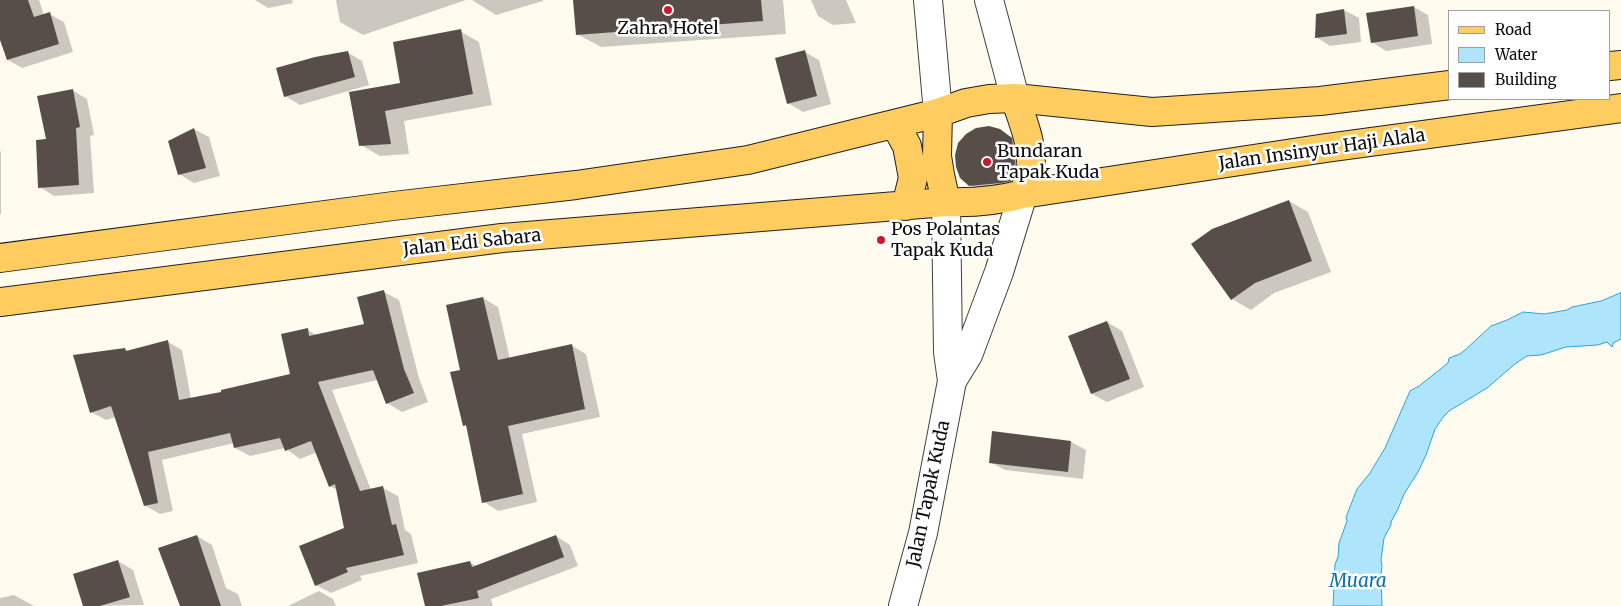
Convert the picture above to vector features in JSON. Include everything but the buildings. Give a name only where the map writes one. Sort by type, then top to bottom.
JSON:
[{"type":"main road","points":[[0,258],[576,185],[748,160],[896,124],[938,113],[966,103],[989,99],[1015,98],[1152,112],[1320,101],[1448,85]]},
{"type":"main road","points":[[938,113],[937,156],[946,202],[974,203],[990,201],[1023,194],[1030,174],[1030,146],[1015,98]]},
{"type":"main road","name":"Jalan Insinyur Haji Alala","points":[[1023,194],[1326,148],[1621,108]]},
{"type":"main road","points":[[896,124],[907,146],[912,178],[906,206]]},
{"type":"main road","name":"Jalan Edi Sabara","points":[[0,302],[502,238],[946,202]]},
{"type":"street","points":[[928,0],[938,113]]},
{"type":"street","points":[[989,0],[1015,98]]},
{"type":"street","name":"Jalan Tapak Kuda","points":[[952,381],[968,355],[998,272],[1023,194]]},
{"type":"street","name":"Jalan Tapak Kuda","points":[[902,606],[923,534],[952,381],[948,352],[946,202]]},
{"type":"water","name":"Muara","points":[[1621,293],[1621,339],[1613,343],[1612,347],[1607,342],[1598,345],[1566,347],[1541,355],[1527,356],[1487,388],[1444,416],[1435,429],[1426,455],[1404,494],[1384,538],[1381,560],[1382,606],[1333,606],[1335,564],[1338,557],[1339,543],[1347,521],[1346,517],[1357,489],[1370,473],[1385,448],[1410,391],[1448,363],[1449,358],[1465,350],[1491,326],[1523,312],[1544,314],[1567,310],[1572,307],[1601,301]]},
{"type":"place","name":"Zahra Hotel","points":[[668,10]]},
{"type":"place","name":"Bundaran Tapak Kuda","points":[[987,162]]},
{"type":"place","name":"Pos Polantas Tapak Kuda","points":[[881,240]]}]
